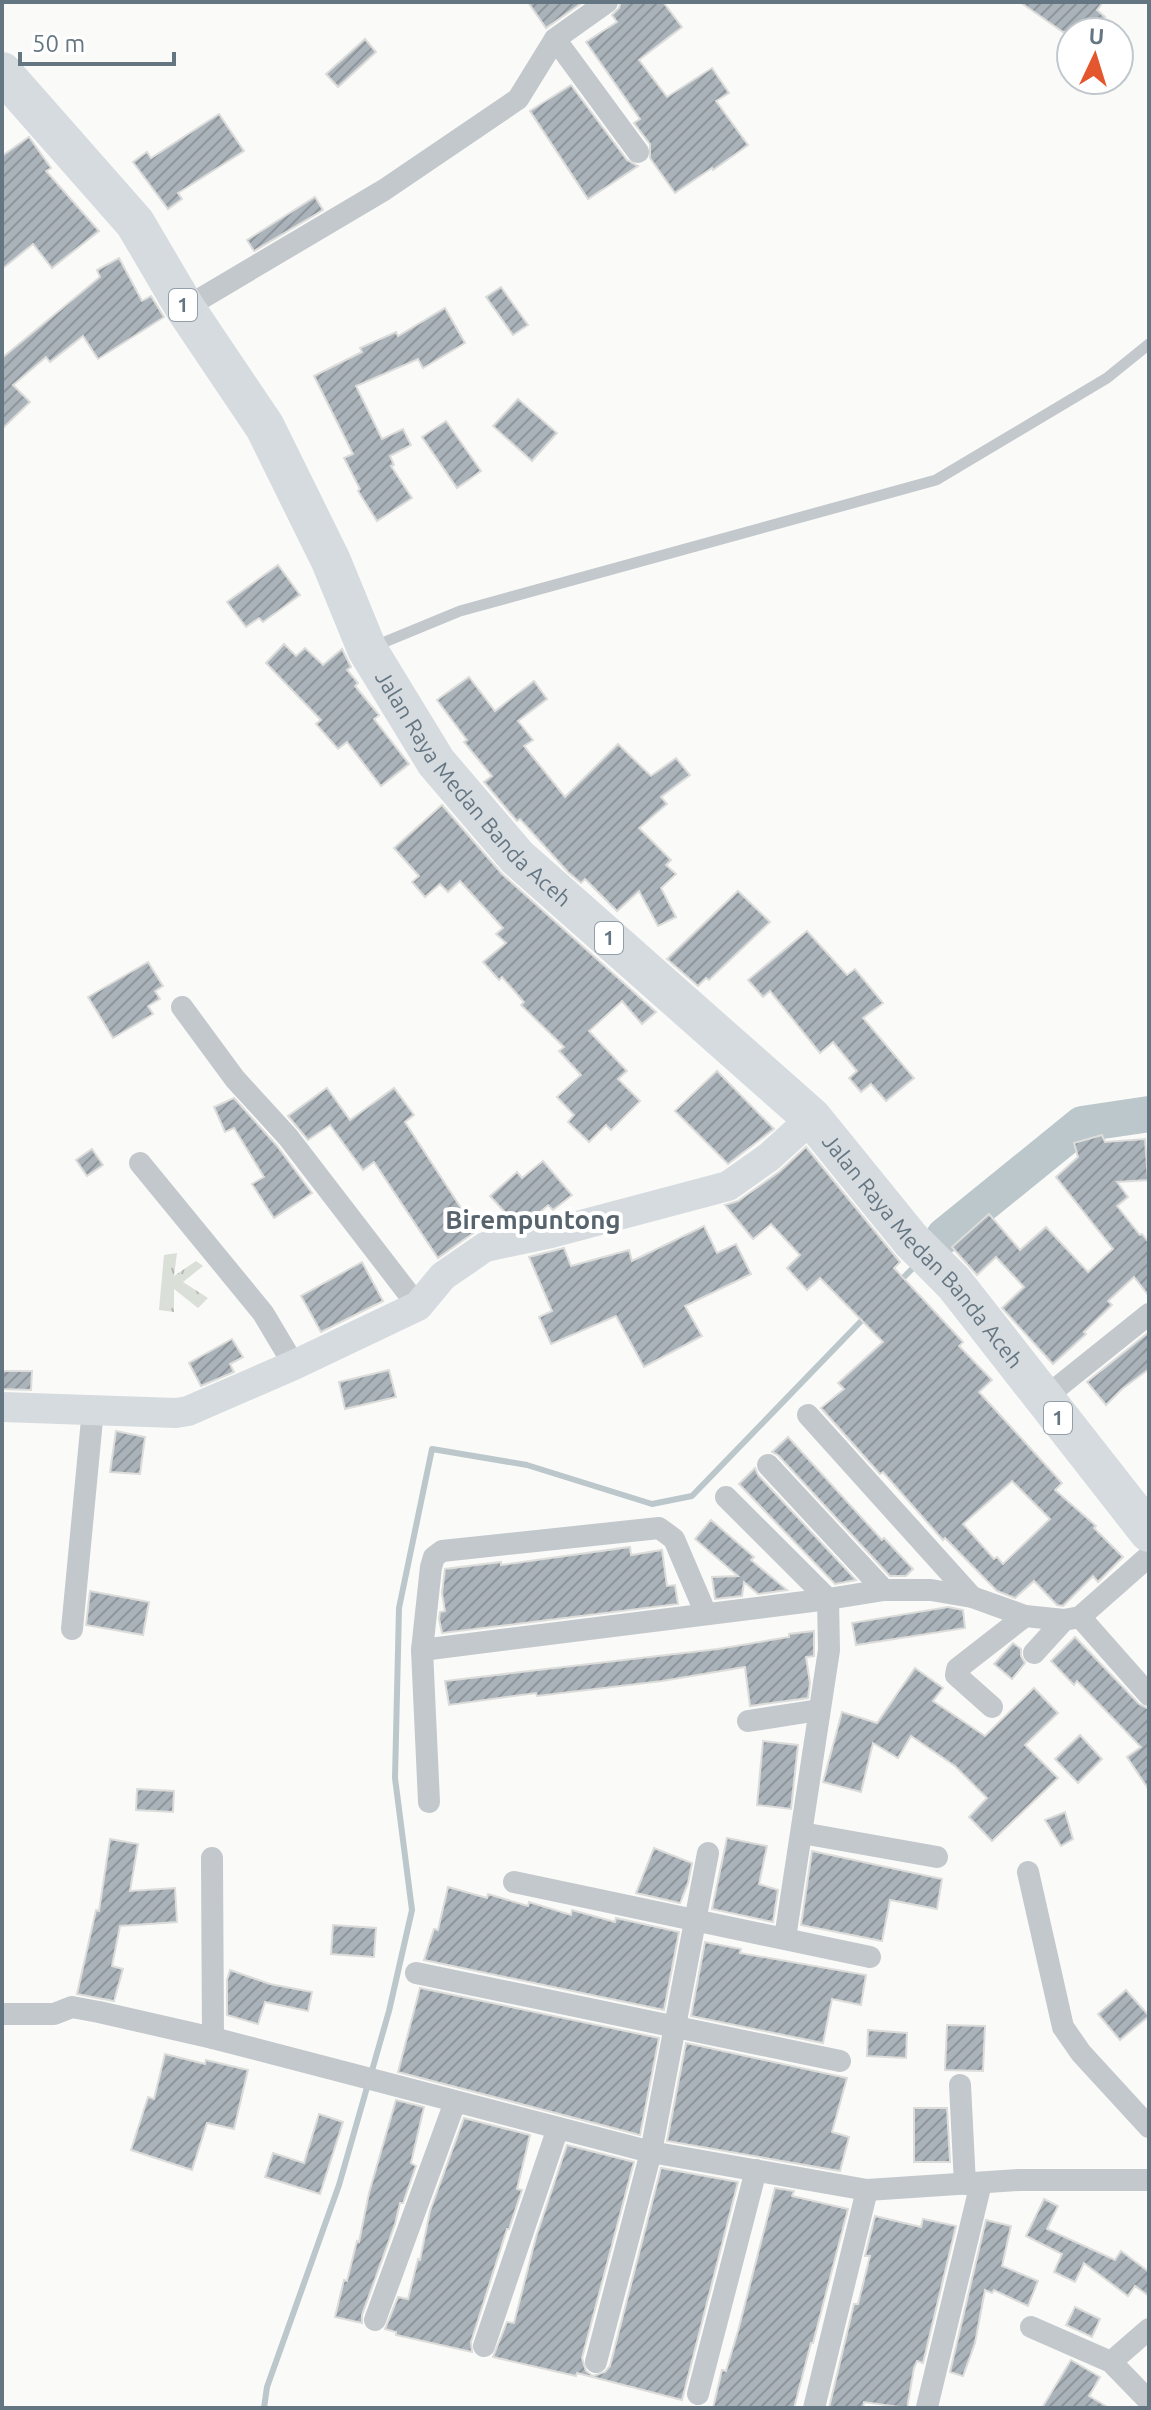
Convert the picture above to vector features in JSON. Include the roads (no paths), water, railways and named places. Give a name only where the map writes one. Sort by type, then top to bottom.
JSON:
[{"type":"highway","name":"Jalan Raya Medan Banda Aceh","points":[[2,72],[135,223],[185,308],[265,427],[331,561],[367,649],[436,762],[517,857],[812,1118],[911,1240],[954,1283],[1149,1532]]},
{"type":"street","points":[[185,308],[384,190],[518,99],[555,39],[607,2]]},
{"type":"street","points":[[555,39],[638,152]]},
{"type":"street","points":[[182,1007],[235,1079],[288,1137],[418,1306]]},
{"type":"street","points":[[2,1407],[176,1413],[294,1365],[418,1306],[443,1276],[485,1247],[551,1233],[728,1186],[769,1157],[812,1118]]},
{"type":"street","points":[[140,1163],[263,1313],[294,1365]]},
{"type":"street","points":[[1043,1399],[1149,1314]]},
{"type":"street","points":[[72,1629],[93,1409]]},
{"type":"street","points":[[808,1415],[972,1597]]},
{"type":"street","points":[[768,1465],[884,1590]]},
{"type":"street","points":[[726,1497],[828,1599],[829,1650],[785,1938]]},
{"type":"street","points":[[429,1802],[422,1650],[431,1567],[434,1557],[442,1551],[659,1528],[674,1539],[706,1614]]},
{"type":"street","points":[[1034,1653],[1149,1556]]},
{"type":"street","points":[[422,1650],[884,1590],[931,1590],[972,1597],[1025,1616],[1072,1618],[1149,1695]]},
{"type":"street","points":[[992,1707],[956,1675],[957,1669],[1025,1616]]},
{"type":"street","points":[[748,1721],[819,1710]]},
{"type":"street","points":[[802,1833],[937,1857]]},
{"type":"street","points":[[596,2362],[651,2152],[708,1853]]},
{"type":"street","points":[[212,1858],[213,2038]]},
{"type":"street","points":[[1028,1872],[1063,2027],[1081,2053],[1149,2127]]},
{"type":"street","points":[[514,1882],[870,1957]]},
{"type":"street","points":[[416,1973],[840,2061]]},
{"type":"street","points":[[2,2014],[54,2014],[72,2007],[213,2038],[651,2152],[867,2190],[973,2183],[1149,2180]]},
{"type":"street","points":[[927,2407],[973,2183],[960,2085]]},
{"type":"street","points":[[375,2320],[455,2102]]},
{"type":"street","points":[[484,2346],[558,2128]]},
{"type":"street","points":[[698,2394],[756,2170]]},
{"type":"street","points":[[814,2408],[867,2190]]},
{"type":"street","points":[[1031,2327],[1111,2362],[1149,2401]]},
{"type":"street","points":[[1111,2362],[1149,2329]]},
{"type":"lane","points":[[367,649],[460,611],[936,480],[1107,378],[1149,344]]},
{"type":"waterway","points":[[944,1236],[1082,1124],[1149,1114]]},
{"type":"waterway","points":[[935,1245],[944,1236]]},
{"type":"waterway","points":[[899,1282],[916,1265]]},
{"type":"waterway","points":[[371,2074],[412,1910],[395,1778],[399,1608],[432,1449],[527,1465],[652,1504],[692,1496],[866,1316]]},
{"type":"waterway","points":[[264,2408],[267,2387],[339,2185],[368,2084]]},
{"type":"district","name":"Birempuntong","points":[[533,1220]]}]
